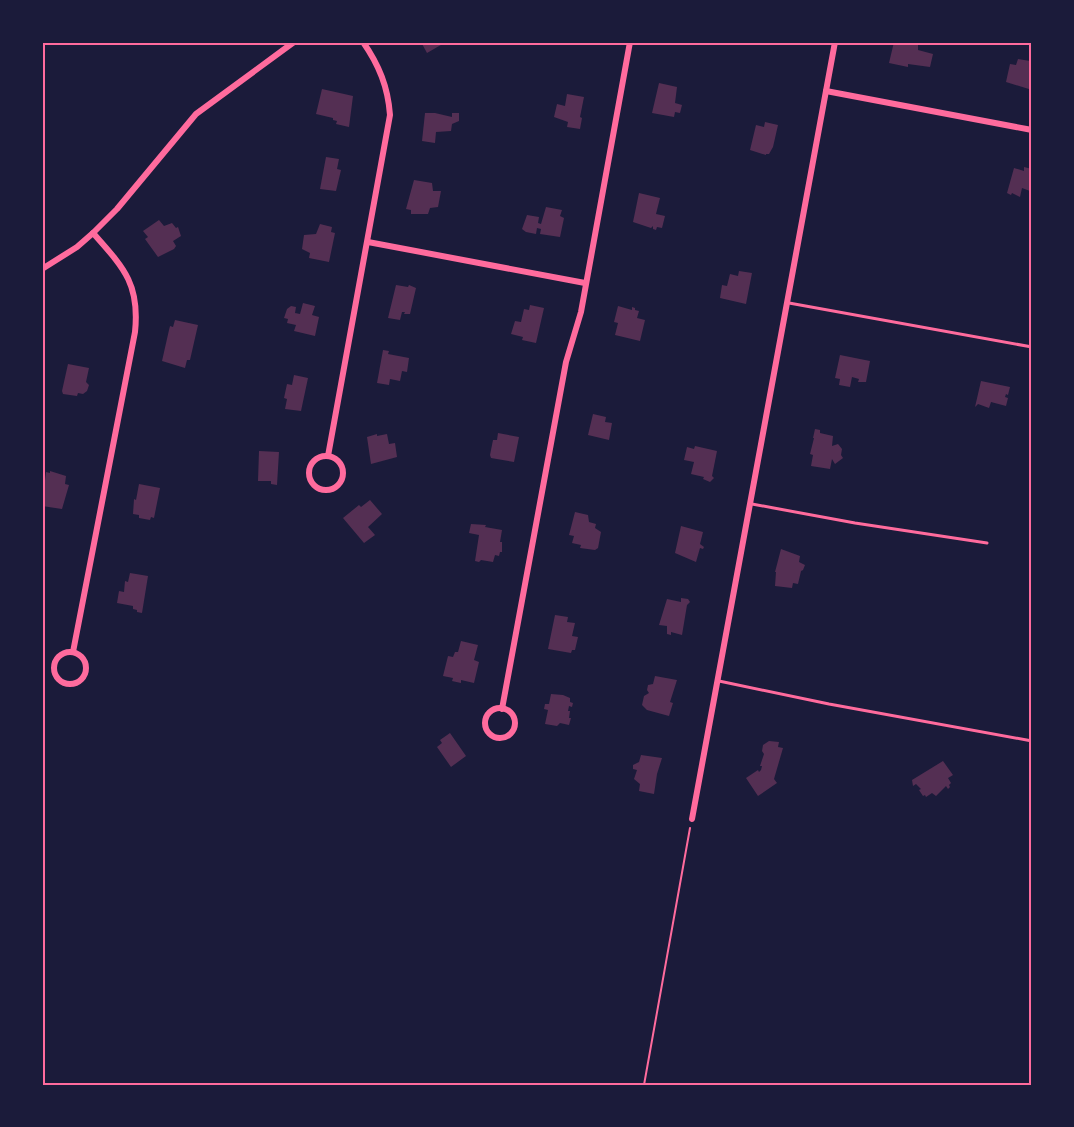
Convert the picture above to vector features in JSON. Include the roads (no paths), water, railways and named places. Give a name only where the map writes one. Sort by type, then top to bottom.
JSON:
[{"type":"street","points":[[42,269],[77,247],[93,233],[196,114],[294,42]]},
{"type":"street","points":[[328,456],[390,115],[389,96],[384,79],[363,42]]},
{"type":"street","points":[[502,709],[566,362],[581,312],[630,42]]},
{"type":"street","points":[[692,819],[835,42]]},
{"type":"street","points":[[826,91],[1032,129]]},
{"type":"street","points":[[72,652],[135,333],[137,313],[134,293],[128,276],[93,233]]},
{"type":"street","points":[[368,242],[585,284]]},
{"type":"street","points":[[328,456],[342,467],[342,478],[334,488],[323,490],[314,485],[309,470],[314,461],[328,456]]},
{"type":"street","points":[[72,652],[85,661],[86,672],[76,684],[66,684],[54,674],[55,663],[62,654],[72,652]]},
{"type":"street","points":[[502,709],[511,713],[515,722],[514,727],[506,737],[496,738],[485,728],[486,718],[492,710],[502,709]]},
{"type":"lane","points":[[787,303],[1032,347]]},
{"type":"lane","points":[[750,504],[987,543]]},
{"type":"lane","points":[[717,681],[1032,741]]}]
